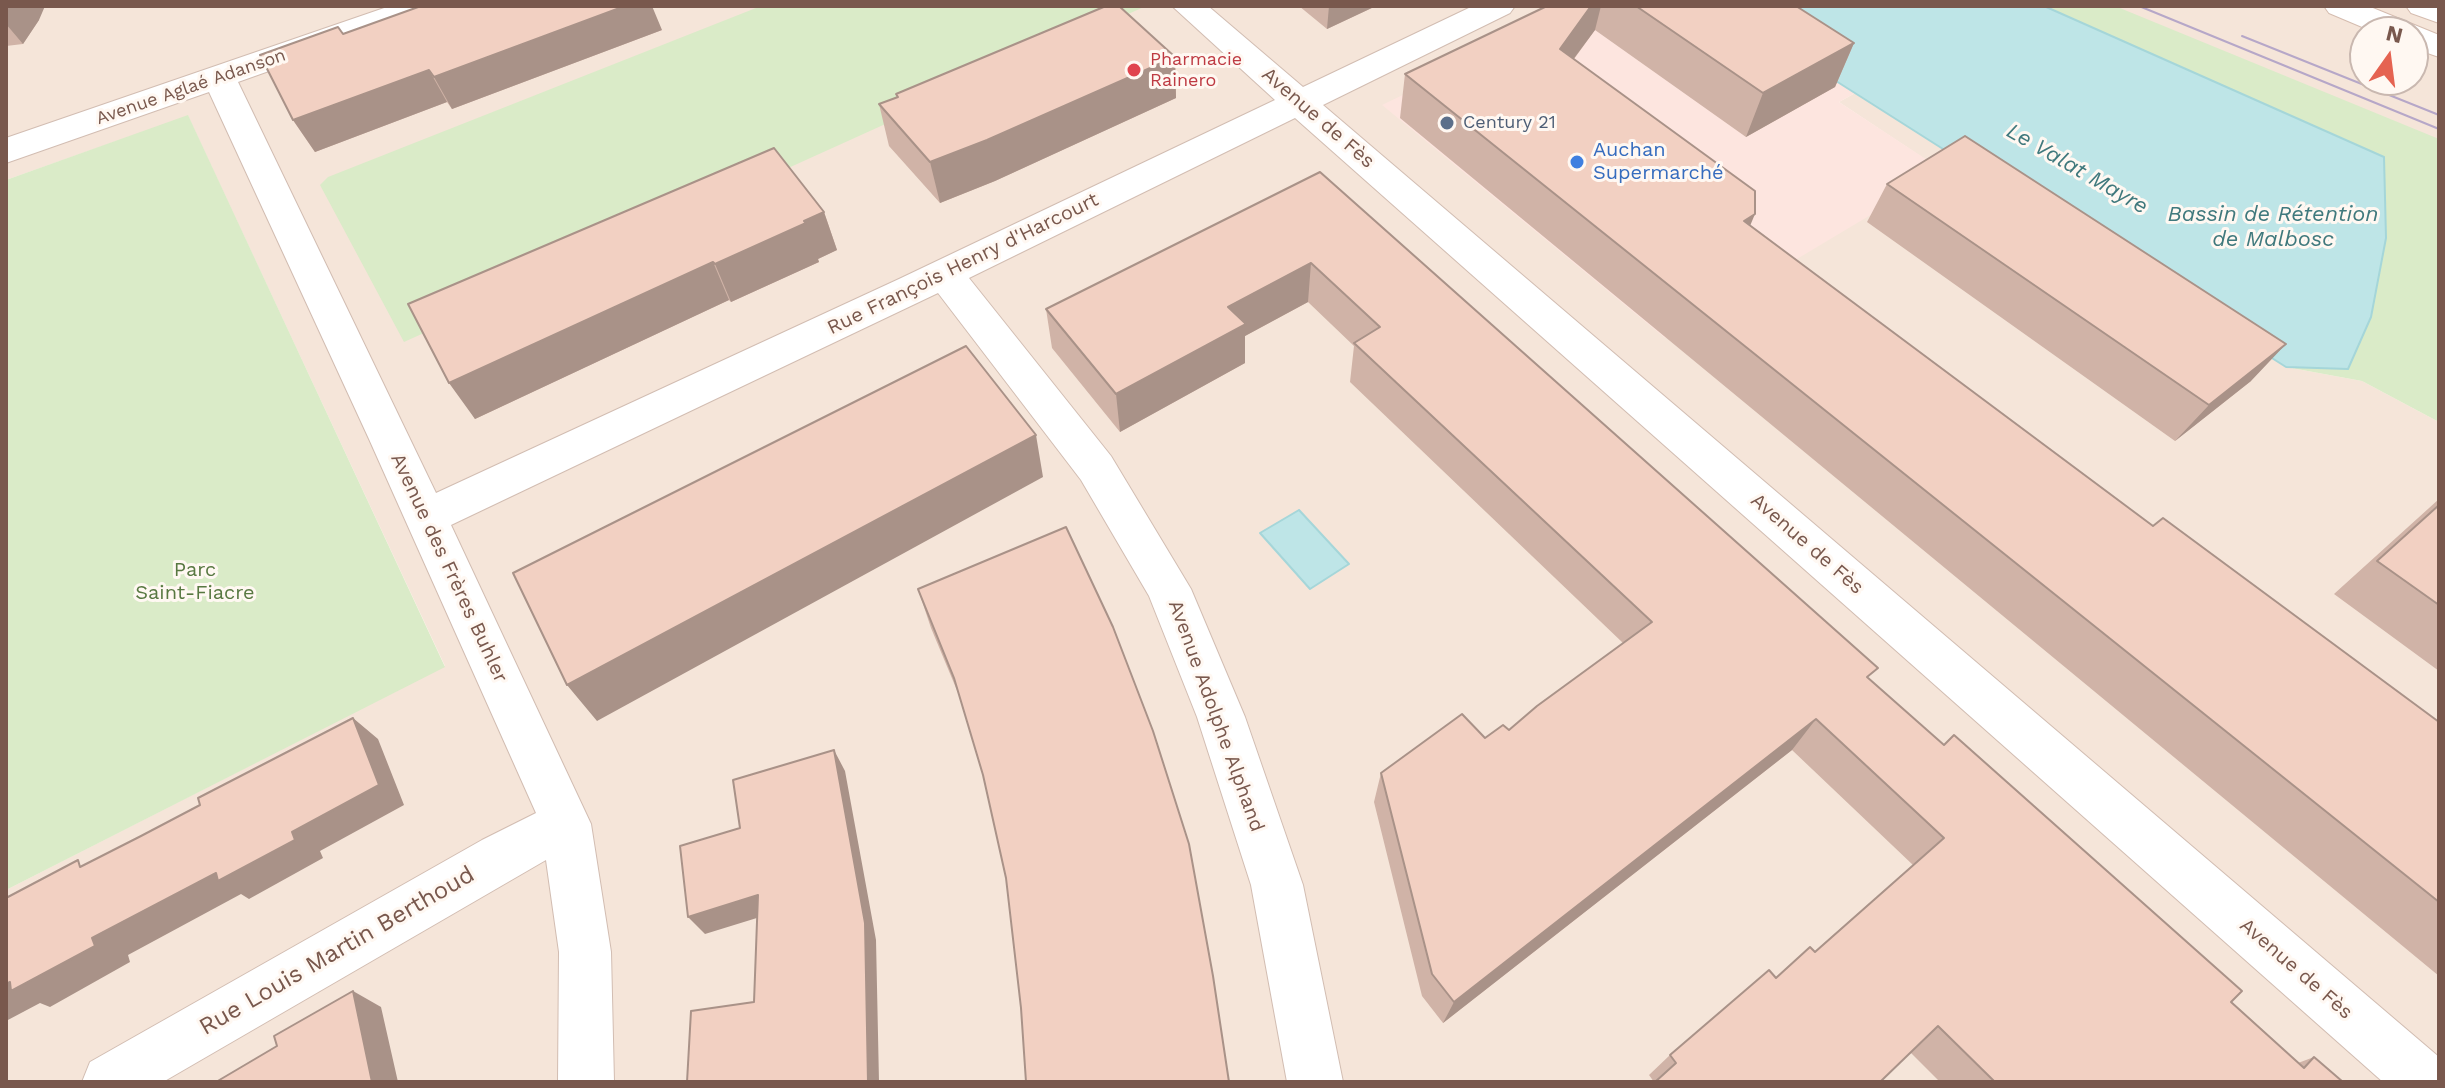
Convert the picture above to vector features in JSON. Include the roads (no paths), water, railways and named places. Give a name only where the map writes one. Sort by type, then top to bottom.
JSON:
[{"type":"street","name":"Avenue Aglaé Adanson","points":[[6,151],[421,6]]},
{"type":"street","name":"Avenue de Fès","points":[[1188,6],[2425,1082]]},
{"type":"street","name":"Rue François Henry d'Harcourt","points":[[425,518],[1499,6]]},
{"type":"street","points":[[2340,6],[2364,16]]},
{"type":"street","points":[[2422,6],[2439,13]]},
{"type":"street","name":"Avenue des Frères Buhler","points":[[219,78],[566,824],[585,952],[586,1082]]},
{"type":"street","name":"Avenue Adolphe Alphand","points":[[944,273],[1096,468],[1169,589],[1221,717],[1277,885],[1315,1082]]},
{"type":"street","name":"Rue Louis Martin Berthoud","points":[[110,1082],[500,857],[566,824]]},
{"type":"water","name":"Bassin de Rétention de Malbosc","points":[[1718,6],[2044,6],[2384,157],[2386,238],[2371,317],[2348,369],[2286,367]]},
{"type":"water","points":[[1299,510],[1349,564],[1310,589],[1260,533]]},
{"type":"tram line","points":[[2139,6],[2439,129]]},
{"type":"tram line","points":[[2242,36],[2439,115]]},
{"type":"place","name":"Pharmacie Rainero","points":[[1134,70]]},
{"type":"place","name":"Century 21","points":[[1447,123]]},
{"type":"place","name":"Auchan Supermarché","points":[[1577,162]]},
{"type":"water label","name":"Le Valat Mayre","points":[[2077,169]]},
{"type":"park label","name":"Parc Saint-Fiacre","points":[[195,582]]}]
